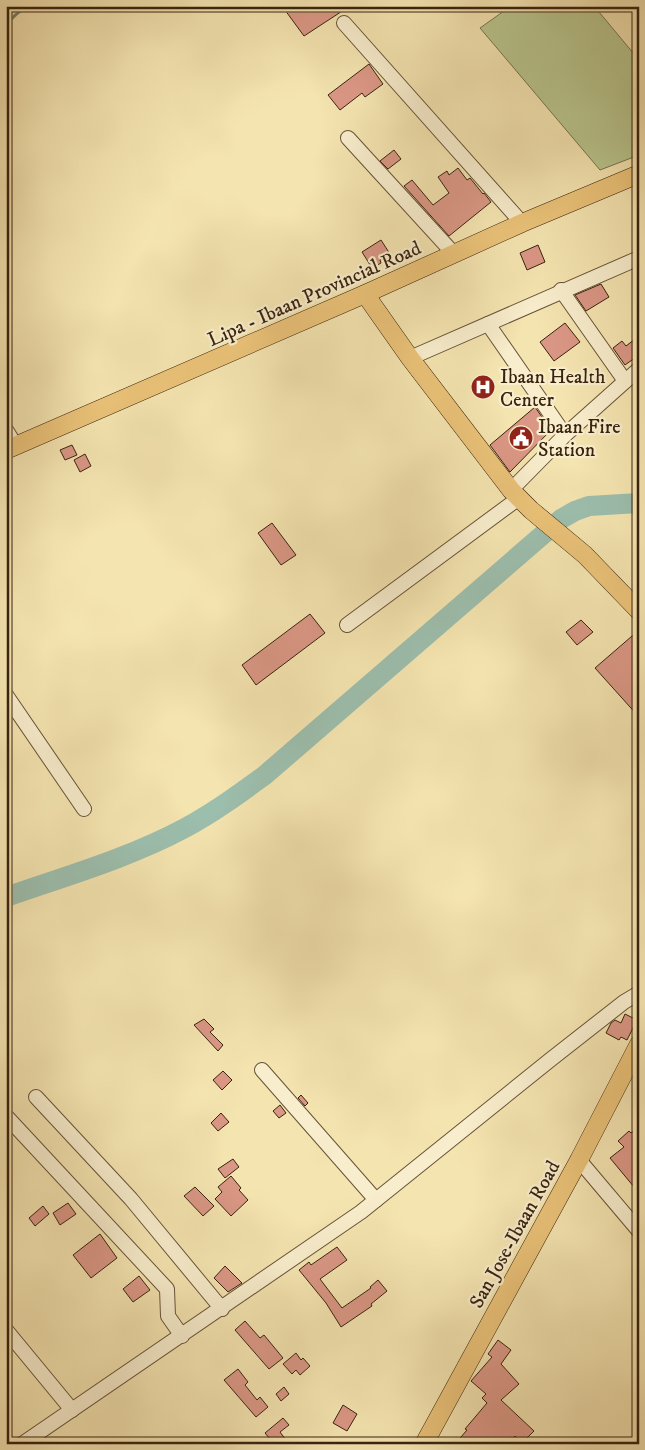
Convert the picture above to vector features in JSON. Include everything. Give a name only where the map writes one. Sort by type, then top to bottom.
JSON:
[{"type":"main road","name":"Lipa - Ibaan Provincial Road","points":[[11,448],[365,294],[522,223],[639,174]]},
{"type":"main road","points":[[365,294],[410,358],[515,494],[605,575],[639,610]]},
{"type":"main road","name":"San Jose-Ibaan Road","points":[[424,1444],[579,1160],[639,1044]]},
{"type":"street","points":[[344,23],[522,223]]},
{"type":"street","points":[[348,138],[454,254]]},
{"type":"street","points":[[410,358],[561,290],[639,258]]},
{"type":"street","points":[[561,290],[625,381]]},
{"type":"street","points":[[488,324],[565,435]]},
{"type":"street","points":[[347,625],[515,494],[565,435],[639,369]]},
{"type":"street","points":[[6,430],[11,448]]},
{"type":"street","points":[[6,695],[84,809]]},
{"type":"street","points":[[22,1444],[361,1212],[550,1060],[624,1002],[639,994]]},
{"type":"street","points":[[262,1070],[376,1200]]},
{"type":"street","points":[[36,1097],[131,1199],[222,1308]]},
{"type":"street","points":[[6,1116],[167,1289],[168,1316],[182,1336]]},
{"type":"street","points":[[579,1160],[639,1231]]},
{"type":"street","points":[[6,1330],[72,1410]]},
{"type":"green space","points":[[511,6],[594,6],[639,60],[639,155],[600,170],[480,28]]},
{"type":"building","points":[[282,6],[350,6],[304,36]]},
{"type":"building","points":[[369,64],[383,84],[365,97],[362,93],[340,110],[328,95]]},
{"type":"building","points":[[394,150],[401,159],[388,169],[380,161]]},
{"type":"building","points":[[458,168],[467,180],[470,178],[491,202],[449,236],[404,186],[412,180],[433,205],[449,193],[438,177],[447,171],[449,175]]},
{"type":"building","points":[[381,240],[390,254],[380,260],[381,263],[372,268],[362,252]]},
{"type":"building","points":[[538,245],[545,262],[527,270],[520,253]]},
{"type":"building","points":[[601,284],[609,297],[586,311],[575,295]]},
{"type":"building","points":[[565,323],[580,342],[554,361],[540,342]]},
{"type":"building","points":[[639,336],[639,355],[625,365],[613,348],[622,341],[626,346]]},
{"type":"building","name":"Ibaan Fire Station","points":[[535,407],[551,430],[510,472],[490,445]]},
{"type":"building","points":[[72,445],[77,455],[65,460],[60,450]]},
{"type":"building","points":[[85,454],[91,466],[80,472],[74,460]]},
{"type":"building","points":[[272,523],[296,555],[281,565],[258,533]]},
{"type":"building","points":[[310,614],[325,633],[256,685],[242,665]]},
{"type":"building","points":[[581,620],[593,632],[577,645],[566,632]]},
{"type":"building","points":[[639,630],[639,717],[595,668]]},
{"type":"building","points":[[625,1014],[637,1020],[627,1040],[621,1037],[619,1040],[606,1033],[611,1023],[615,1020],[621,1023]]},
{"type":"building","points":[[204,1019],[214,1029],[210,1032],[223,1045],[218,1051],[194,1025]]},
{"type":"building","points":[[223,1071],[232,1080],[222,1090],[213,1080]]},
{"type":"building","points":[[301,1095],[308,1103],[305,1106],[298,1098]]},
{"type":"building","points":[[280,1105],[286,1113],[279,1118],[273,1111]]},
{"type":"building","points":[[221,1113],[229,1122],[218,1131],[211,1123]]},
{"type":"building","points":[[639,1126],[639,1193],[610,1158],[624,1147],[618,1141],[629,1131],[631,1133]]},
{"type":"building","points":[[233,1159],[239,1167],[225,1178],[218,1169]]},
{"type":"building","points":[[231,1176],[241,1188],[239,1190],[248,1200],[231,1216],[215,1199],[222,1192],[218,1187]]},
{"type":"building","points":[[195,1187],[214,1206],[203,1216],[184,1196]]},
{"type":"building","points":[[68,1203],[76,1214],[60,1225],[53,1213]]},
{"type":"building","points":[[43,1206],[49,1214],[35,1226],[29,1218]]},
{"type":"building","points":[[100,1234],[117,1258],[91,1278],[73,1255]]},
{"type":"building","points":[[337,1247],[347,1260],[320,1279],[342,1308],[371,1288],[378,1280],[387,1291],[371,1304],[372,1306],[341,1327],[326,1303],[299,1270],[309,1262],[311,1265]]},
{"type":"building","points":[[225,1266],[242,1283],[228,1292],[214,1278]]},
{"type":"building","points":[[139,1276],[150,1290],[133,1302],[123,1289]]},
{"type":"building","points":[[245,1321],[260,1338],[264,1335],[283,1358],[269,1369],[235,1330]]},
{"type":"building","points":[[498,1340],[511,1350],[501,1364],[519,1384],[501,1400],[534,1431],[522,1443],[515,1436],[509,1444],[455,1444],[487,1403],[482,1398],[486,1394],[471,1381],[492,1357],[488,1354]]},
{"type":"building","points":[[296,1353],[301,1360],[303,1358],[310,1366],[300,1375],[296,1370],[292,1374],[283,1364]]},
{"type":"building","points":[[238,1369],[248,1382],[245,1385],[257,1400],[260,1397],[268,1407],[256,1417],[224,1380]]},
{"type":"building","points":[[284,1387],[289,1394],[281,1401],[276,1394]]},
{"type":"building","points":[[343,1405],[357,1414],[347,1431],[333,1423]]},
{"type":"building","points":[[283,1418],[289,1425],[280,1432],[286,1440],[281,1444],[274,1444],[265,1433]]},
{"type":"waterway","points":[[6,25],[20,11],[31,6]]},
{"type":"waterway","points":[[6,897],[97,866],[142,848],[164,839],[206,816],[265,775],[561,519],[589,506],[639,503]]},
{"type":"place","name":"Ibaan Health Center","points":[[483,387]]},
{"type":"place","name":"Ibaan Fire Station","points":[[521,438]]}]
